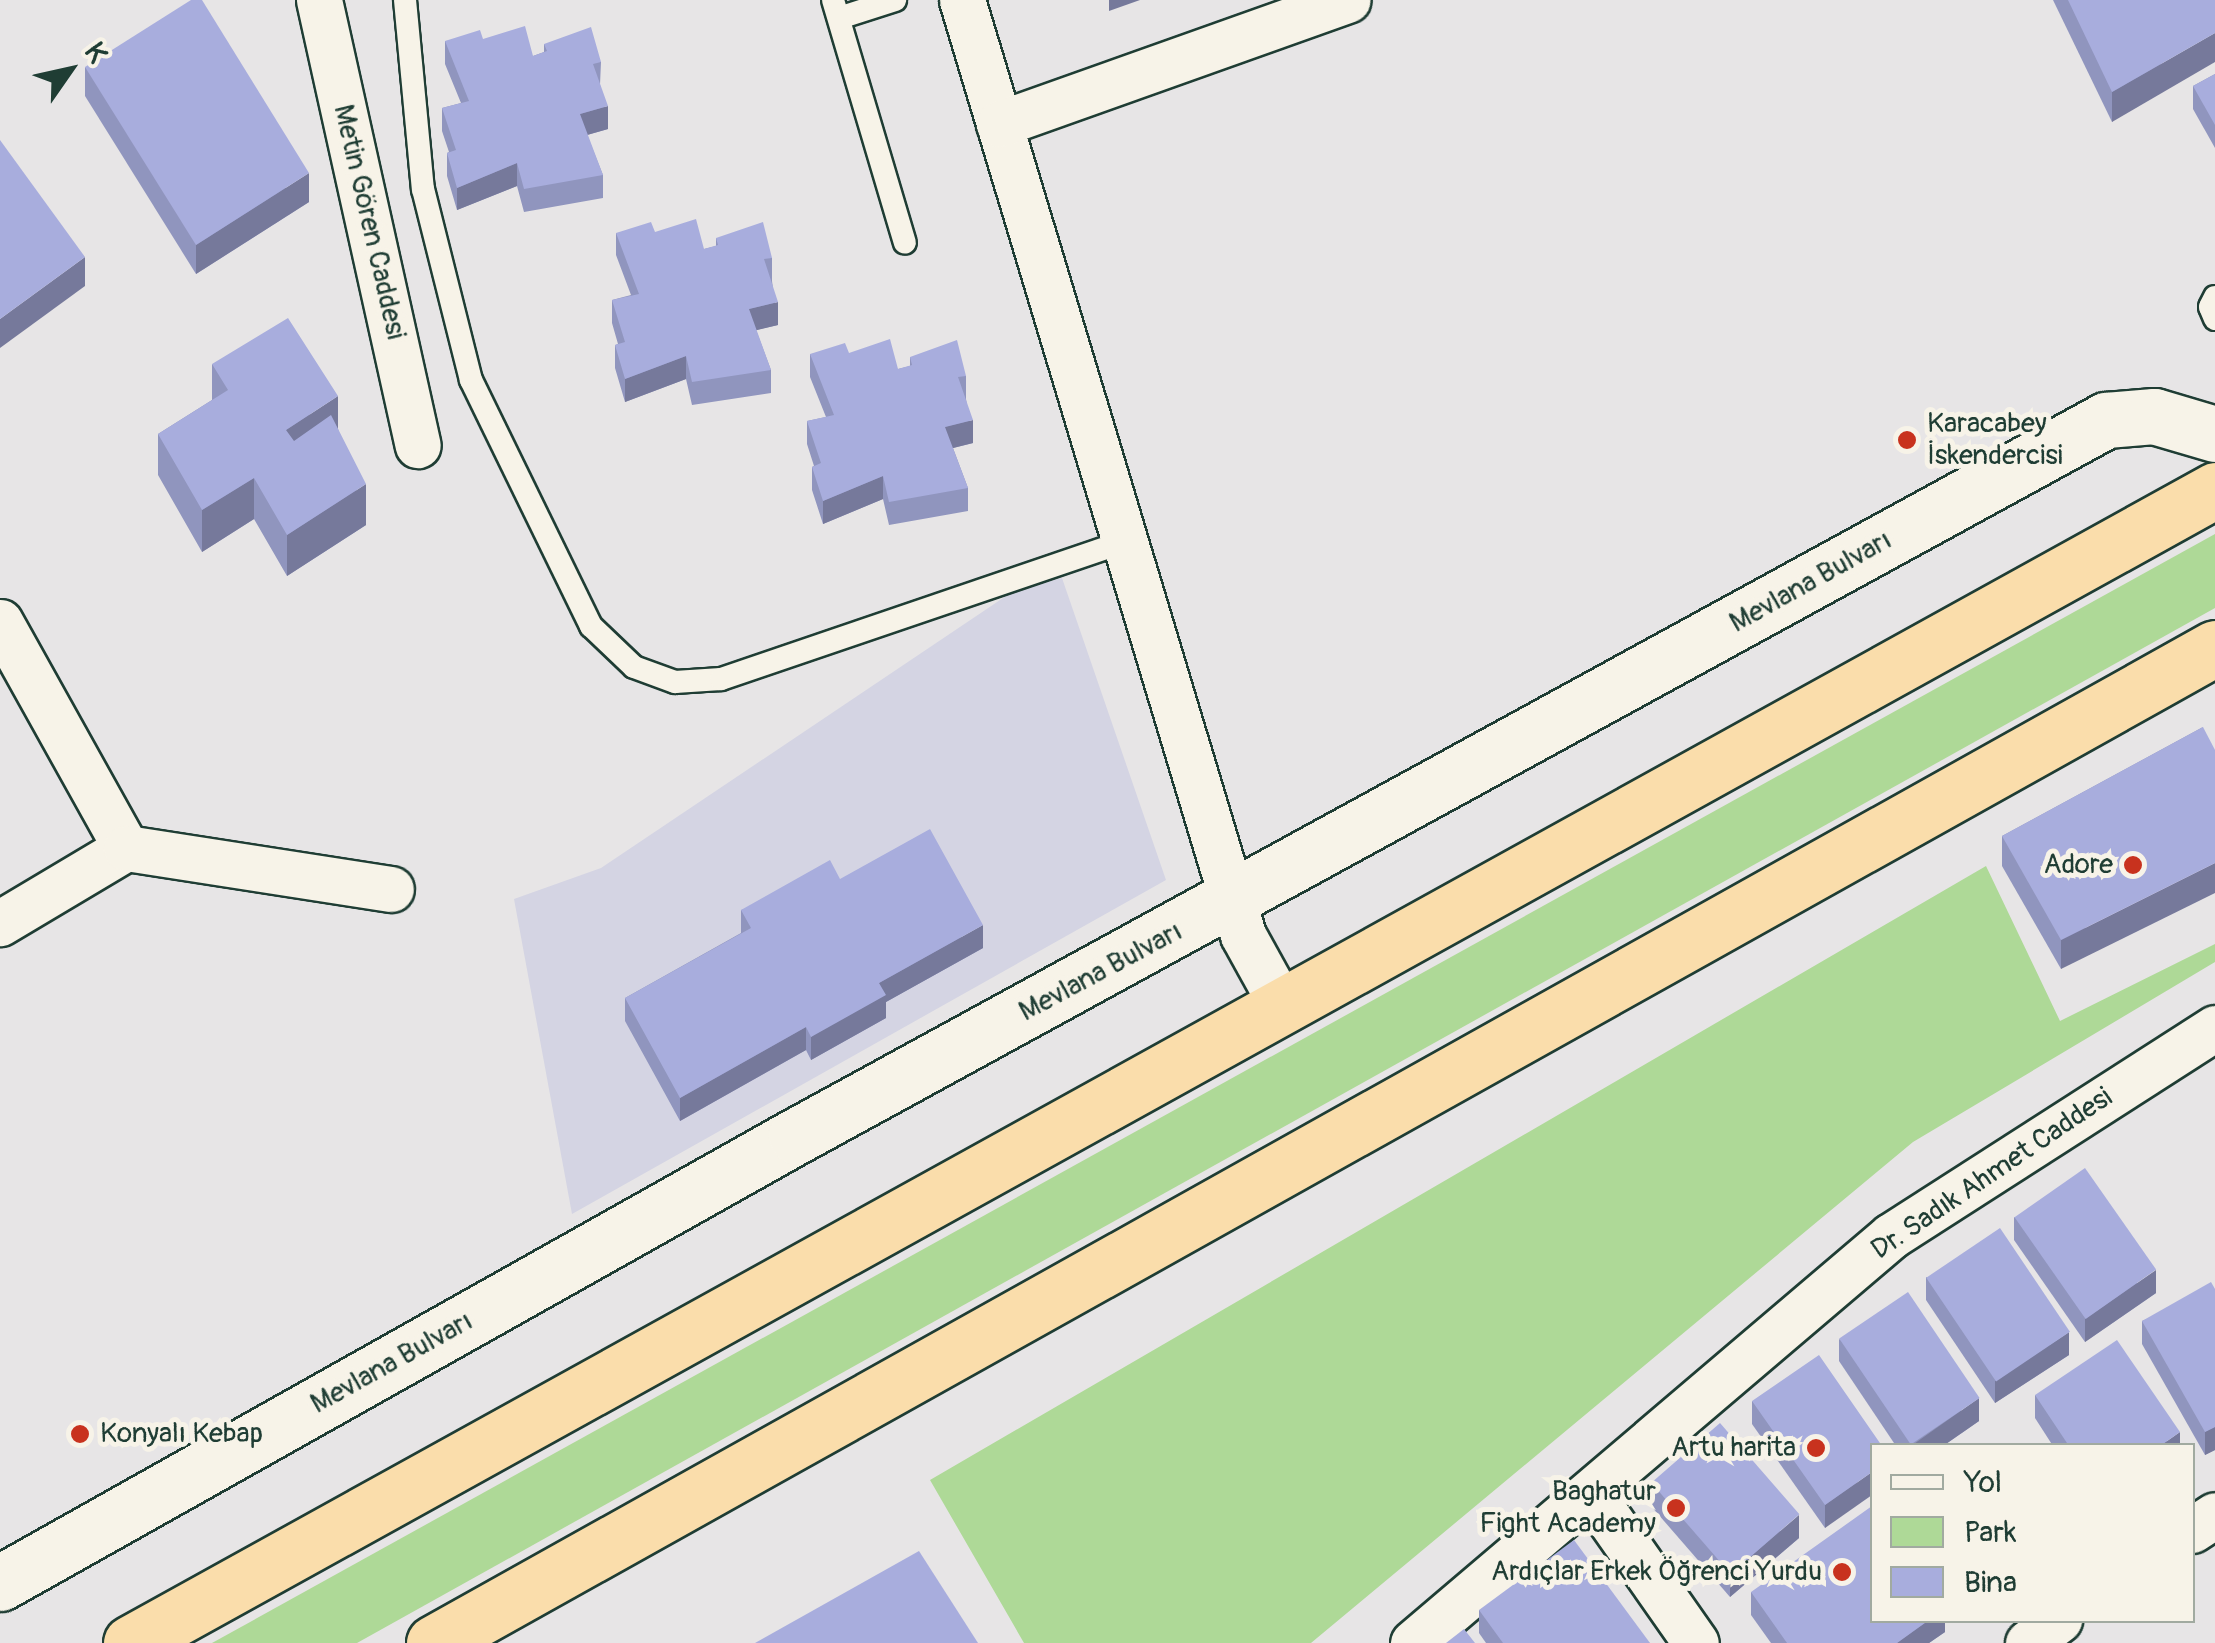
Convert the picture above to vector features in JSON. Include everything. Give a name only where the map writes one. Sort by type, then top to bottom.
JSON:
[{"type":"highway","points":[[131,1643],[1280,1002],[2215,490]]},
{"type":"highway","points":[[434,1643],[2215,648]]},
{"type":"street","name":"Metin Gören Caddesi","points":[[319,0],[418,444]]},
{"type":"street","points":[[962,0],[1242,935],[1280,1002]]},
{"type":"street","points":[[999,124],[1348,0]]},
{"type":"street","name":"Mevlana Bulvarı","points":[[0,1582],[780,1146],[2106,420],[2154,416],[2215,434]]},
{"type":"street","points":[[0,622],[126,848]]},
{"type":"street","points":[[0,923],[126,848],[391,889]]},
{"type":"street","name":"Dr. Sadık Ahmet Caddesi","points":[[1413,1643],[1592,1496],[1892,1236],[2215,1028]]},
{"type":"street","points":[[1592,1496],[1696,1643]]},
{"type":"street","points":[[2028,1643],[2055,1623]]},
{"type":"lane","points":[[405,0],[423,189],[472,380],[591,626],[634,667],[675,682],[721,679],[816,642],[1126,541]]},
{"type":"lane","points":[[895,0],[836,9],[905,243]]},
{"type":"lane","points":[[2215,297],[2215,320]]},
{"type":"shaded area","points":[[1062,578],[1166,880],[572,1214],[514,899],[601,868],[1015,590]]},
{"type":"green space","points":[[2215,534],[2215,608],[357,1643],[212,1643]]},
{"type":"green space","points":[[1986,866],[2060,1021],[2215,944],[2215,962],[1913,1142],[1311,1643],[1024,1643],[930,1480]]},
{"type":"building","points":[[191,0],[202,0],[309,173],[196,245],[85,67]]},
{"type":"building","points":[[2068,0],[2215,0],[2215,33],[2112,92]]},
{"type":"building","points":[[525,26],[533,56],[547,51],[544,44],[591,27],[601,62],[593,64],[608,106],[580,114],[603,175],[524,189],[517,163],[457,188],[447,153],[456,150],[442,108],[469,101],[445,41],[480,30],[483,39]]},
{"type":"building","points":[[2215,74],[2215,125],[2193,86]]},
{"type":"building","points":[[0,140],[85,257],[0,319]]},
{"type":"building","points":[[696,219],[704,249],[718,245],[716,238],[763,222],[772,258],[764,259],[778,302],[749,309],[771,370],[692,382],[686,356],[625,379],[615,345],[625,342],[612,300],[639,294],[616,233],[651,222],[655,232]]},
{"type":"building","points":[[288,318],[338,396],[286,430],[294,441],[331,415],[366,484],[287,535],[254,478],[202,510],[158,434],[228,390],[212,364]]},
{"type":"building","points":[[890,339],[898,369],[912,365],[910,357],[957,340],[966,376],[958,377],[973,420],[945,427],[968,488],[889,502],[883,476],[823,501],[812,467],[821,463],[807,421],[834,415],[810,354],[845,343],[849,353]]},
{"type":"building","points":[[2203,727],[2215,750],[2215,863],[2061,940],[2002,836]]},
{"type":"building","points":[[930,829],[983,925],[879,983],[886,995],[811,1037],[806,1027],[680,1098],[625,998],[751,928],[741,910],[830,860],[840,879]]},
{"type":"building","points":[[2085,1168],[2156,1270],[2086,1319],[2015,1217]]},
{"type":"building","points":[[2000,1228],[2070,1332],[1996,1381],[1926,1278]]},
{"type":"building","points":[[2211,1282],[2215,1289],[2215,1427],[2205,1432],[2142,1321]]},
{"type":"building","points":[[1908,1292],[1980,1398],[1910,1443],[1839,1338]]},
{"type":"building","points":[[2117,1340],[2180,1432],[2164,1443],[2067,1443],[2035,1395]]},
{"type":"building","points":[[1819,1355],[1880,1443],[1870,1443],[1870,1473],[1825,1505],[1752,1401]]},
{"type":"building","points":[[1720,1423],[1799,1514],[1731,1574],[1651,1483]]},
{"type":"building","name":"Ardıçlar Erkek Öğrenci Yurdu","points":[[1870,1507],[1870,1623],[1925,1623],[1897,1643],[1787,1643],[1751,1592]]},
{"type":"building","points":[[1574,1540],[1650,1643],[1503,1643],[1479,1610]]},
{"type":"building","points":[[919,1551],[978,1643],[755,1643]]},
{"type":"building","points":[[1464,1629],[1475,1643],[1446,1643]]},
{"type":"place","name":"Karacabey İskendercisi","points":[[1907,440]]},
{"type":"place","name":"Adore","points":[[2133,865]]},
{"type":"place","name":"Konyalı Kebap","points":[[80,1434]]},
{"type":"place","name":"Artu harita","points":[[1816,1448]]},
{"type":"place","name":"Baghatur Fight Academy","points":[[1676,1508]]},
{"type":"place","name":"Ardıçlar Erkek Öğrenci Yurdu","points":[[1842,1572]]}]
